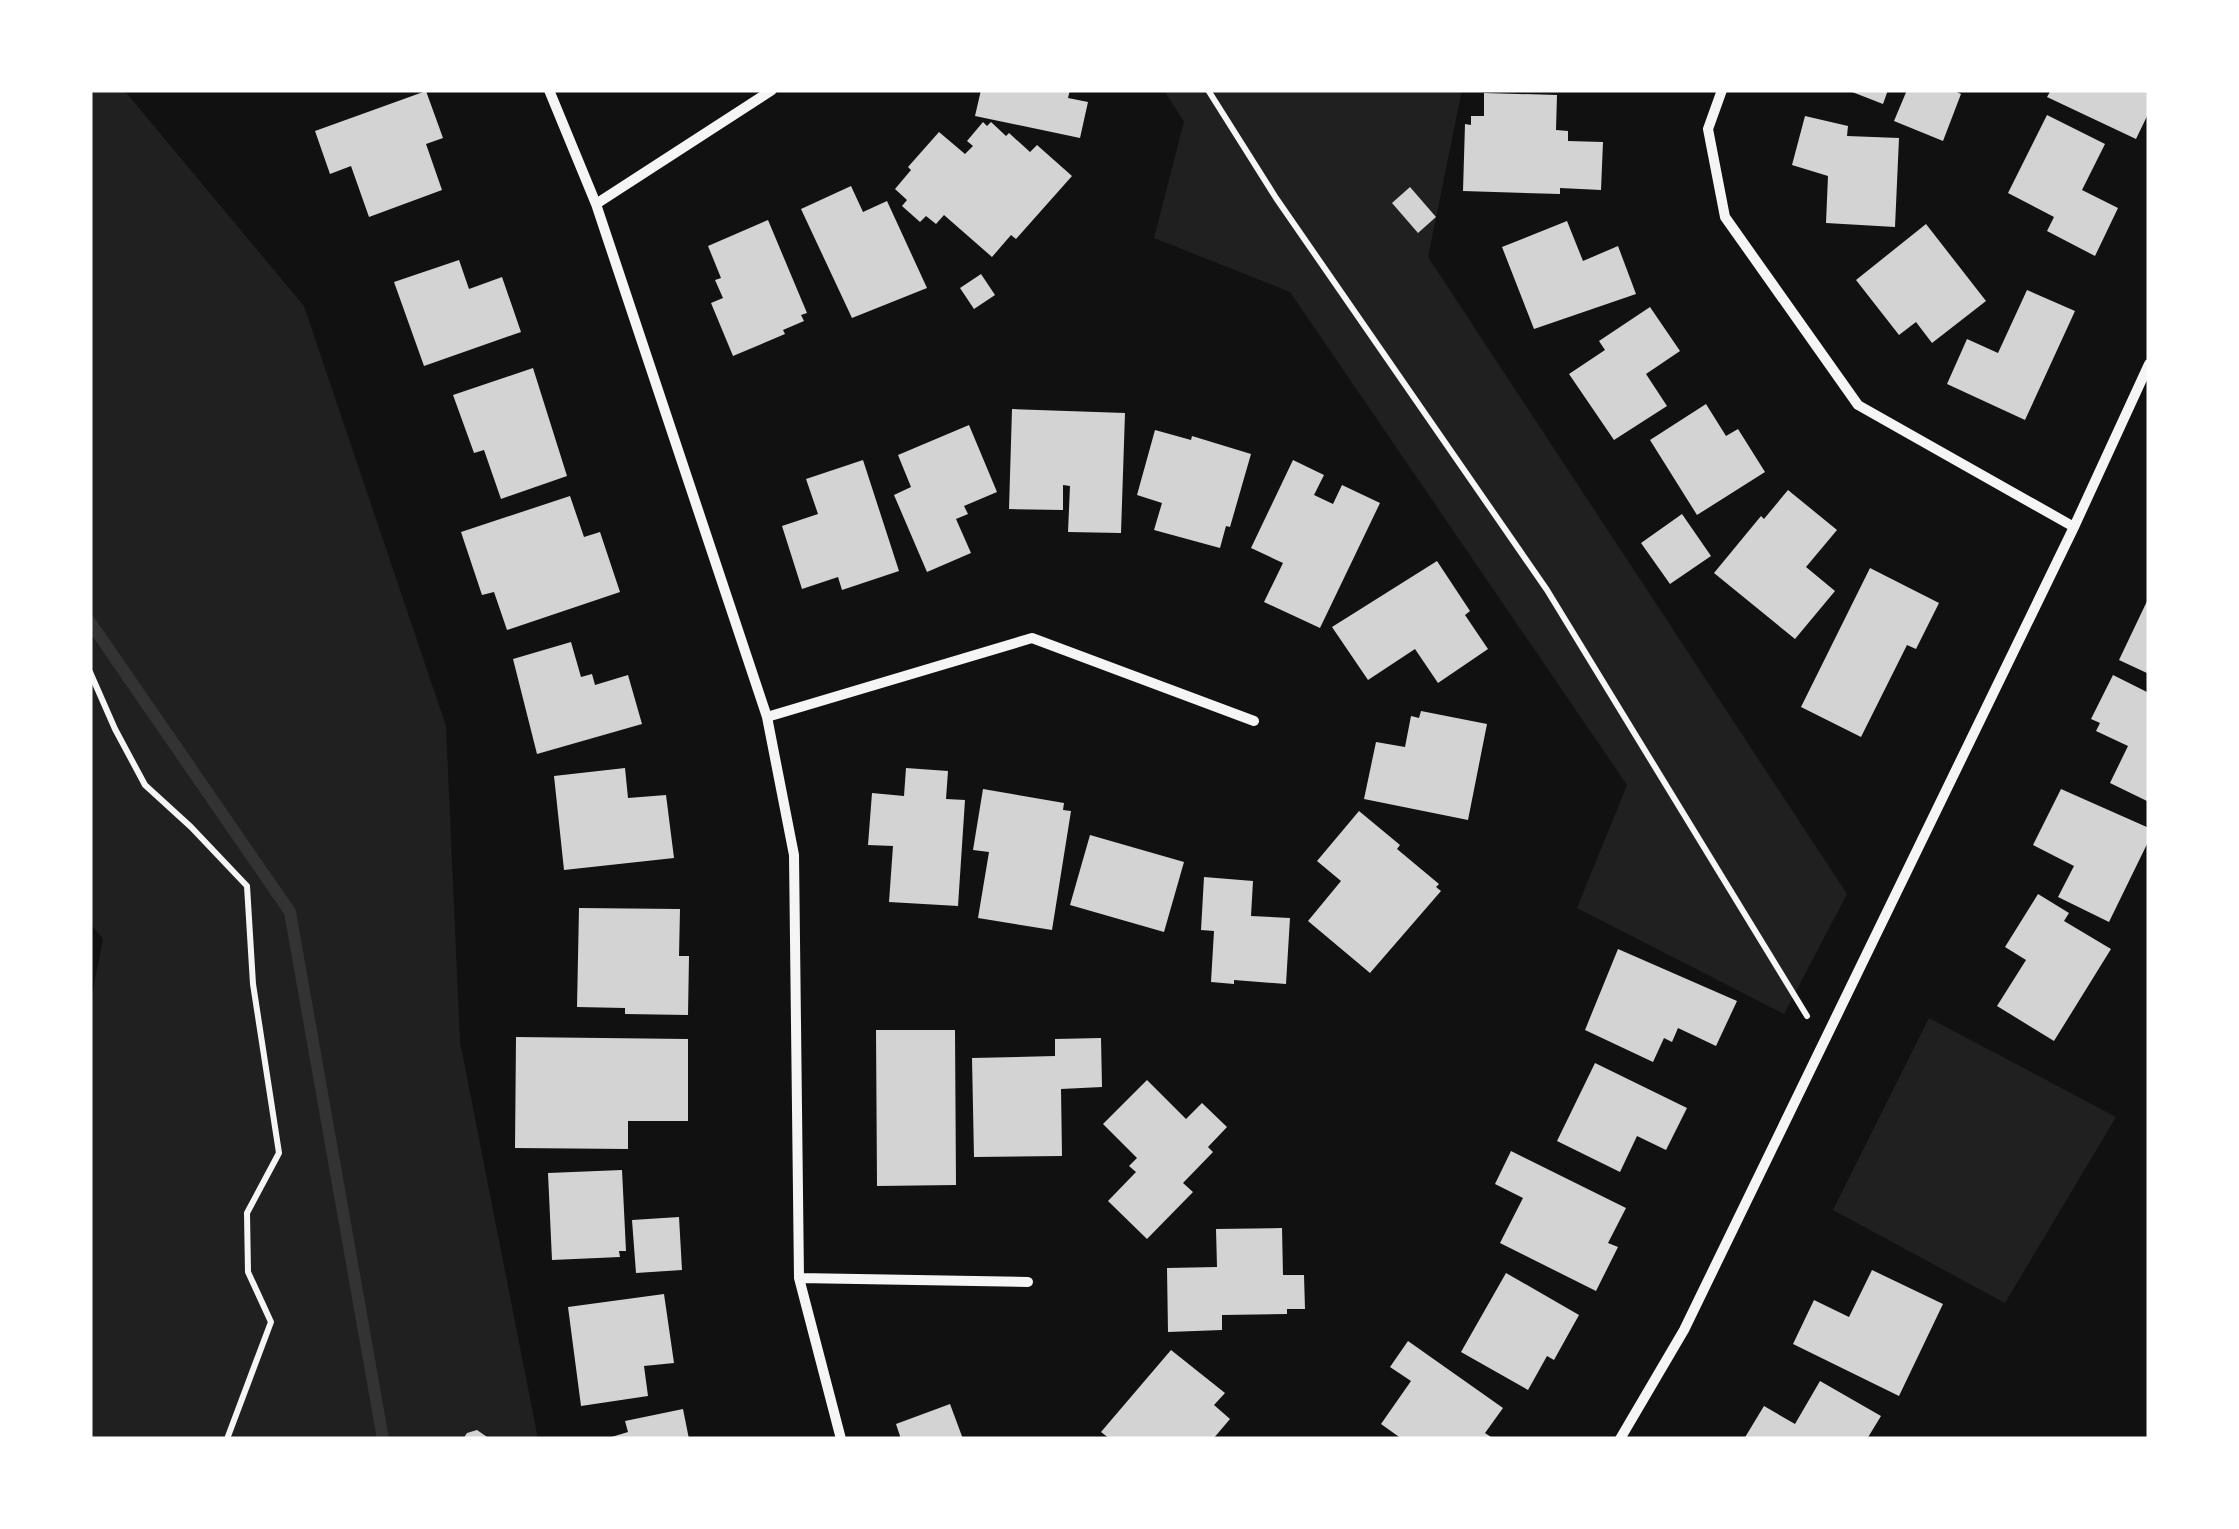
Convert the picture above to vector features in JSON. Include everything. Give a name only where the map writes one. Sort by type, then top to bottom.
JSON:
[{"type":"street","points":[[549,90],[596,204],[766,717],[794,855],[798,1278],[841,1439]]},
{"type":"street","points":[[596,204],[772,90]]},
{"type":"street","points":[[1722,90],[1708,130],[1725,217],[1858,405],[2074,526]]},
{"type":"street","points":[[1620,1439],[1684,1330],[2149,364]]},
{"type":"street","points":[[766,717],[1032,638],[1254,721]]},
{"type":"street","points":[[798,1278],[1028,1282]]},
{"type":"path","points":[[1208,90],[1276,198],[1547,590],[1823,1043]]},
{"type":"path","points":[[90,672],[145,785],[191,826],[246,886],[254,984],[278,1154],[247,1212],[248,1272],[271,1322],[226,1439]]},
{"type":"shaded area","points":[[90,90],[124,90],[304,306],[446,726],[460,1042],[538,1439],[90,1439],[90,1006],[103,939],[90,923]]},
{"type":"shaded area","points":[[1164,90],[1462,90],[1428,257],[1847,894],[1784,1014],[1577,908],[1627,785],[1290,292],[1154,238],[1184,122]]},
{"type":"shaded area","points":[[1929,1018],[2116,1117],[2005,1303],[1833,1210]]},
{"type":"building","points":[[981,90],[1070,90],[1068,98],[1088,102],[1080,138],[975,116]]},
{"type":"building","points":[[1847,90],[1888,90],[1883,104]]},
{"type":"building","points":[[1907,90],[1952,90],[1961,94],[1943,141],[1894,121]]},
{"type":"building","points":[[2051,90],[2149,90],[2149,112],[2136,139],[2047,97]]},
{"type":"building","points":[[426,91],[443,138],[426,144],[442,190],[369,217],[351,166],[330,174],[315,131]]},
{"type":"building","points":[[1484,93],[1557,95],[1556,130],[1568,131],[1568,141],[1603,142],[1601,190],[1560,188],[1560,194],[1463,191],[1465,124],[1471,125],[1471,116],[1484,116]]},
{"type":"building","points":[[2047,115],[2105,144],[2082,190],[2118,208],[2095,256],[2047,231],[2054,217],[2008,193]]},
{"type":"building","points":[[1805,116],[1848,126],[1847,136],[1899,138],[1895,227],[1826,223],[1828,176],[1792,165]]},
{"type":"building","points":[[983,122],[987,126],[991,122],[1006,136],[1009,133],[1030,152],[1037,145],[1072,176],[1016,239],[1011,235],[992,257],[944,215],[936,224],[926,216],[920,222],[902,206],[907,200],[895,189],[911,170],[908,167],[939,132],[965,154],[973,146],[967,141]]},
{"type":"building","points":[[851,186],[863,212],[887,201],[927,288],[852,318],[801,209]]},
{"type":"building","points":[[1410,187],[1436,217],[1418,233],[1392,203]]},
{"type":"building","points":[[768,220],[807,313],[801,315],[804,321],[783,330],[785,334],[733,356],[711,303],[723,298],[715,280],[721,278],[708,246]]},
{"type":"building","points":[[1567,221],[1583,261],[1618,246],[1636,294],[1534,329],[1502,247]]},
{"type":"building","points":[[1926,224],[1986,301],[1932,343],[1916,322],[1899,335],[1856,280]]},
{"type":"building","points":[[459,260],[469,289],[502,277],[521,332],[424,366],[394,282]]},
{"type":"building","points":[[981,274],[995,295],[974,309],[960,288]]},
{"type":"building","points":[[2027,290],[2075,311],[2025,420],[1947,384],[1967,339],[1998,353]]},
{"type":"building","points":[[1650,307],[1680,351],[1646,374],[1667,406],[1614,440],[1569,374],[1605,350],[1599,341]]},
{"type":"building","points":[[533,368],[567,476],[501,499],[484,450],[474,453],[453,395]]},
{"type":"building","points":[[1706,404],[1726,436],[1738,429],[1765,472],[1697,515],[1650,440]]},
{"type":"building","points":[[1012,409],[1125,413],[1121,533],[1068,532],[1070,486],[1063,485],[1063,510],[1009,509]]},
{"type":"building","points":[[969,425],[997,492],[964,506],[968,514],[956,519],[971,553],[927,572],[894,495],[911,487],[898,455]]},
{"type":"building","points":[[1155,430],[1191,440],[1192,436],[1251,454],[1220,548],[1154,530],[1162,503],[1137,495]]},
{"type":"building","points":[[863,460],[899,571],[842,590],[838,577],[802,589],[782,526],[818,514],[806,479]]},
{"type":"building","points":[[1293,460],[1324,475],[1314,495],[1333,504],[1342,485],[1380,503],[1320,628],[1264,602],[1283,563],[1251,548]]},
{"type":"building","points":[[1788,490],[1837,530],[1806,567],[1835,591],[1795,639],[1714,573]]},
{"type":"building","points":[[570,496],[584,537],[600,532],[620,592],[507,630],[494,592],[482,595],[461,532]]},
{"type":"building","points":[[1682,514],[1711,556],[1670,584],[1641,543]]},
{"type":"building","points":[[1437,561],[1470,611],[1465,615],[1488,649],[1438,683],[1415,649],[1368,680],[1332,627]]},
{"type":"building","points":[[1870,568],[1939,603],[1916,649],[1907,645],[1861,737],[1801,707]]},
{"type":"building","points":[[2149,597],[2149,674],[2119,660]]},
{"type":"building","points":[[571,642],[581,677],[592,674],[595,685],[628,675],[642,724],[537,754],[513,659]]},
{"type":"building","points":[[2113,675],[2149,693],[2149,802],[2110,783],[2128,746],[2096,731],[2100,723],[2091,719]]},
{"type":"building","points":[[1421,711],[1487,724],[1468,820],[1364,799],[1376,742],[1405,747],[1411,716],[1419,718]]},
{"type":"building","points":[[625,768],[628,798],[666,795],[674,858],[564,870],[554,776]]},
{"type":"building","points":[[906,768],[948,771],[946,799],[965,800],[958,906],[889,902],[893,846],[868,845],[872,793],[904,796]]},
{"type":"building","points":[[983,789],[1064,803],[1063,810],[1071,811],[1052,930],[978,918],[989,852],[973,850]]},
{"type":"building","points":[[2061,789],[2149,828],[2149,840],[2109,922],[2058,897],[2074,866],[2033,845]]},
{"type":"building","points":[[1359,811],[1400,845],[1397,849],[1439,884],[1436,887],[1441,891],[1370,973],[1308,921],[1341,881],[1317,861]]},
{"type":"building","points":[[1090,835],[1184,862],[1164,932],[1070,905]]},
{"type":"building","points":[[1204,877],[1253,881],[1251,916],[1290,918],[1286,984],[1211,982],[1214,931],[1201,930]]},
{"type":"building","points":[[2038,894],[2069,913],[2064,921],[2111,949],[2054,1041],[1997,1006],[2026,960],[2005,947]]},
{"type":"building","points":[[579,908],[680,909],[679,956],[689,956],[688,1015],[625,1014],[625,1008],[577,1007]]},
{"type":"building","points":[[1618,949],[1737,1001],[1716,1046],[1678,1028],[1672,1042],[1664,1038],[1653,1062],[1585,1030]]},
{"type":"building","points":[[876,1030],[955,1030],[956,1185],[877,1186]]},
{"type":"building","points":[[516,1037],[688,1039],[688,1121],[628,1121],[628,1149],[515,1148]]},
{"type":"building","points":[[1101,1038],[1102,1087],[1061,1089],[1062,1156],[974,1157],[972,1058],[1055,1056],[1055,1039]]},
{"type":"building","points":[[1595,1063],[1687,1108],[1666,1150],[1637,1136],[1620,1172],[1557,1141]]},
{"type":"building","points":[[1147,1080],[1186,1119],[1202,1103],[1227,1127],[1208,1147],[1213,1152],[1183,1183],[1193,1192],[1147,1239],[1108,1201],[1136,1172],[1129,1166],[1137,1158],[1103,1124]]},
{"type":"building","points":[[1511,1151],[1626,1208],[1608,1243],[1618,1247],[1596,1291],[1500,1243],[1523,1198],[1495,1184]]},
{"type":"building","points":[[622,1170],[626,1251],[619,1251],[620,1257],[552,1260],[548,1173]]},
{"type":"building","points":[[679,1217],[682,1270],[636,1273],[632,1220]]},
{"type":"building","points":[[1282,1228],[1283,1275],[1304,1275],[1305,1309],[1287,1309],[1287,1314],[1222,1315],[1222,1330],[1168,1332],[1167,1268],[1217,1267],[1216,1229]]},
{"type":"building","points":[[1872,1270],[1943,1304],[1899,1396],[1793,1344],[1814,1300],[1849,1317]]},
{"type":"building","points":[[1506,1273],[1579,1315],[1554,1360],[1547,1356],[1528,1390],[1461,1352]]},
{"type":"building","points":[[664,1294],[674,1363],[644,1366],[648,1396],[581,1406],[568,1307]]},
{"type":"building","points":[[1408,1341],[1503,1408],[1485,1433],[1494,1439],[1402,1439],[1381,1424],[1411,1381],[1390,1367]]},
{"type":"building","points":[[1171,1350],[1225,1393],[1214,1405],[1230,1419],[1213,1439],[1110,1439],[1101,1432]]},
{"type":"building","points":[[1820,1381],[1881,1416],[1867,1439],[1744,1439],[1764,1406],[1795,1424]]},
{"type":"building","points":[[950,1404],[963,1439],[901,1439],[896,1424]]},
{"type":"building","points":[[683,1409],[689,1439],[605,1439],[628,1432],[625,1421]]},
{"type":"building","points":[[477,1430],[490,1439],[463,1439],[467,1433]]},
{"type":"waterway","points":[[90,622],[290,912],[383,1439]]}]
